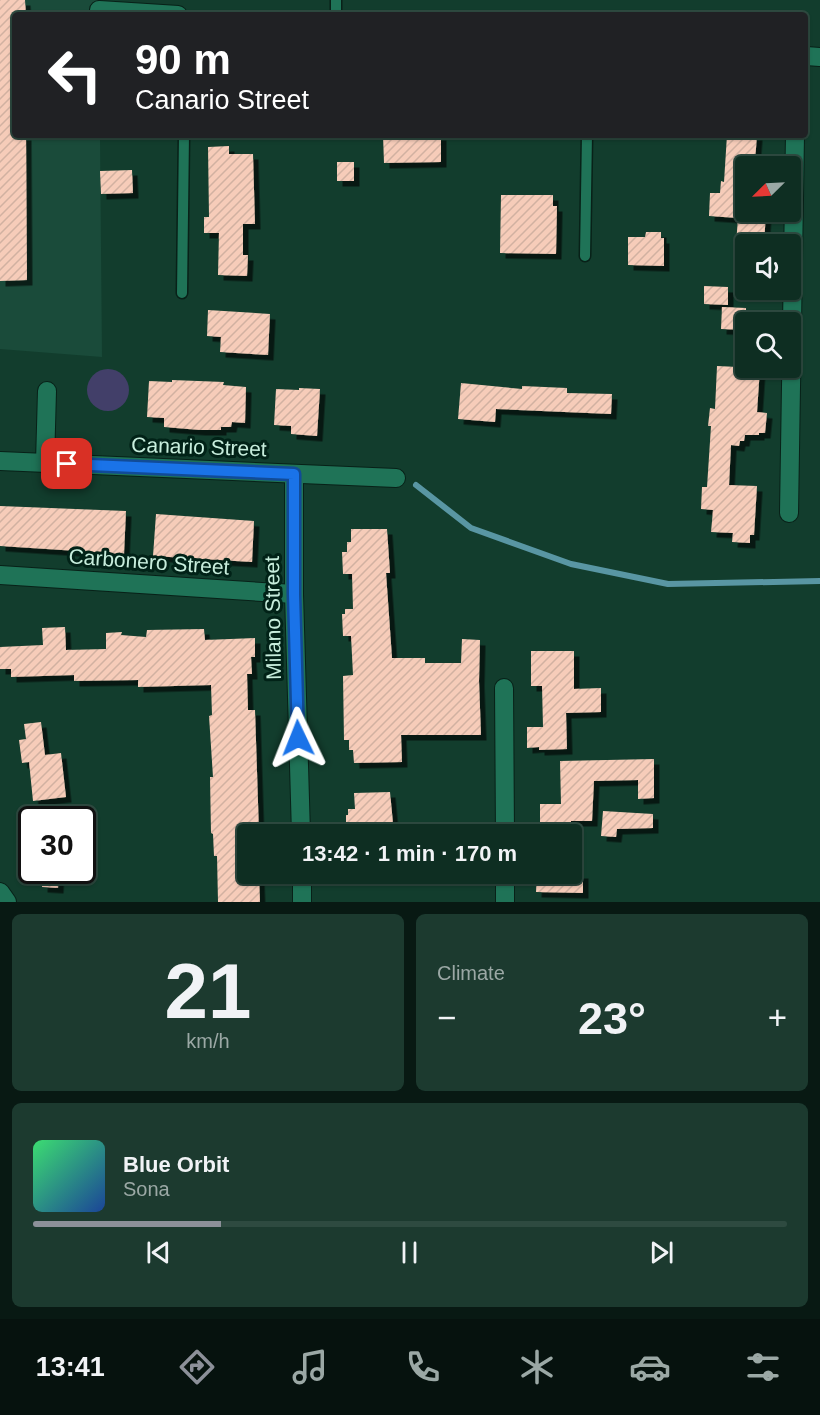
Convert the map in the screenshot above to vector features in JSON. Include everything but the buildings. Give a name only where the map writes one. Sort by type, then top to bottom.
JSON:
[{"type":"street","points":[[99,10],[131,12]]},
{"type":"street","points":[[789,513],[795,138]]},
{"type":"street","points":[[45,463],[47,391]]},
{"type":"street","name":"Canario Street","points":[[0,461],[396,478]]},
{"type":"street","name":"Milano Street","points":[[294,474],[294,594],[301,824]]},
{"type":"street","name":"Carbonero Street","points":[[0,574],[294,594]]},
{"type":"street","points":[[504,688],[505,824]]},
{"type":"street","points":[[302,884],[302,902]]},
{"type":"street","points":[[505,884],[505,902]]},
{"type":"street","points":[[0,892],[7,902]]},
{"type":"lane","points":[[182,293],[184,138]]},
{"type":"lane","points":[[585,256],[587,138]]},
{"type":"shaded area","points":[[0,0],[99,0],[100,12],[12,12],[12,138],[100,138],[102,357],[0,349]]},
{"type":"shaded area","points":[[108,369],[123,375],[129,390],[123,405],[108,411],[93,405],[87,390],[93,375]]},
{"type":"waterway","points":[[416,485],[471,528],[571,564],[668,584],[820,581]]},
{"type":"route","points":[[67,464],[294,474],[294,594],[298,738]]}]
